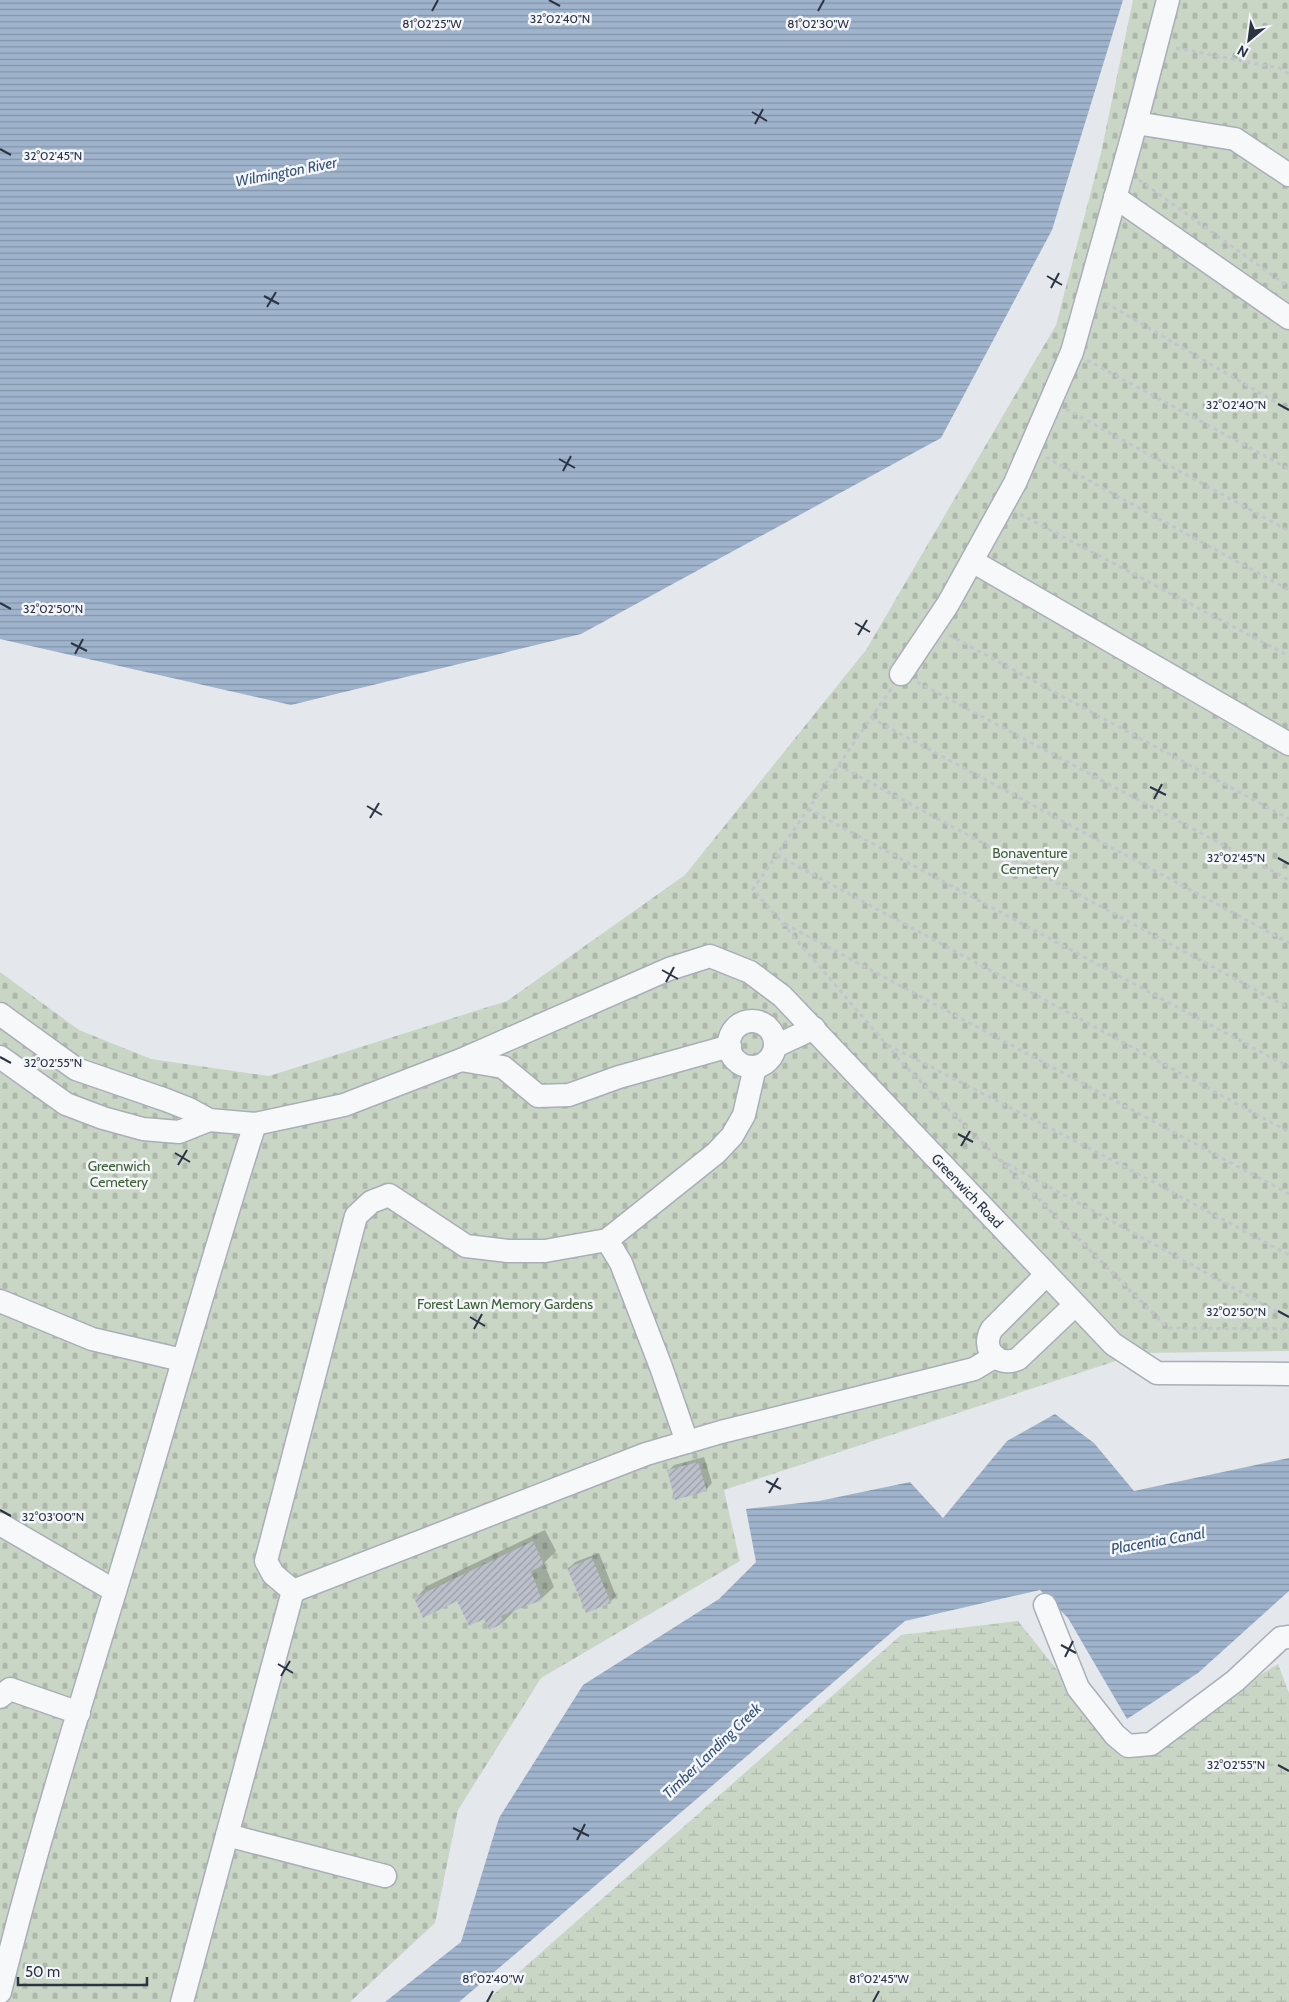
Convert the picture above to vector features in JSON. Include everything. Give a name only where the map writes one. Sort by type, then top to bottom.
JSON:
[{"type":"street","points":[[901,674],[933,627],[1003,504],[1030,449],[1072,352],[1168,0]]},
{"type":"street","points":[[1136,123],[1235,139],[1289,175]]},
{"type":"street","points":[[1115,196],[1289,318]]},
{"type":"street","points":[[972,560],[1289,744]]},
{"type":"street","name":"Greenwich Road","points":[[209,1120],[255,1124],[344,1105],[461,1060],[669,969],[710,956],[750,972],[782,996],[1113,1344],[1157,1374],[1289,1374]]},
{"type":"street","points":[[750,1021],[769,1027],[775,1038],[776,1046],[769,1060],[755,1067],[739,1063],[734,1057],[730,1046],[731,1034],[736,1028],[750,1021],[782,996]]},
{"type":"street","points":[[0,1014],[76,1069],[174,1103],[209,1120]]},
{"type":"street","points":[[776,1046],[814,1028]]},
{"type":"street","points":[[461,1060],[503,1067],[538,1096],[569,1095],[619,1077],[730,1046]]},
{"type":"street","points":[[0,1056],[66,1104],[103,1118],[143,1129],[179,1132],[209,1120]]},
{"type":"street","points":[[293,1591],[273,1574],[266,1561],[356,1216],[371,1202],[388,1195],[466,1246],[508,1251],[545,1251],[607,1240],[716,1153],[732,1136],[744,1115],[755,1067]]},
{"type":"street","points":[[0,1992],[26,1888],[213,1254],[255,1124]]},
{"type":"street","points":[[607,1240],[621,1263],[661,1367],[687,1442]]},
{"type":"street","points":[[1046,1275],[988,1334],[987,1347],[994,1357],[1006,1362],[1018,1359],[1075,1305]]},
{"type":"street","points":[[0,1301],[92,1339],[182,1360]]},
{"type":"street","points":[[293,1591],[646,1454],[974,1369],[994,1357]]},
{"type":"street","points":[[0,1524],[115,1591]]},
{"type":"street","points":[[182,2002],[293,1591]]},
{"type":"street","points":[[1045,1604],[1078,1688],[1115,1735],[1128,1746],[1151,1744],[1235,1681],[1281,1638],[1289,1637]]},
{"type":"street","points":[[3,1688],[79,1712]]},
{"type":"street","points":[[227,1835],[385,1876]]},
{"type":"path","points":[[1156,44],[1279,68],[1289,74]]},
{"type":"path","points":[[1122,168],[1289,287]]},
{"type":"path","points":[[1088,293],[1289,410]]},
{"type":"path","points":[[1072,352],[1289,469]]},
{"type":"path","points":[[1051,400],[1289,531]]},
{"type":"path","points":[[1030,449],[1289,590]]},
{"type":"path","points":[[1003,504],[1289,656]]},
{"type":"path","points":[[933,627],[1289,819]]},
{"type":"path","points":[[1289,880],[901,674],[753,888],[903,1064],[1168,1328],[1289,1329]]},
{"type":"path","points":[[871,718],[1289,944]]},
{"type":"path","points":[[838,765],[1289,1008]]},
{"type":"path","points":[[808,809],[1289,1068]]},
{"type":"path","points":[[777,855],[1289,1132]]},
{"type":"path","points":[[782,922],[1289,1194]]},
{"type":"path","points":[[885,1043],[1289,1255]]},
{"type":"path","points":[[996,1157],[1289,1318]]},
{"type":"green space","points":[[1133,0],[1289,0],[1289,1351],[1140,1353],[724,1490],[740,1561],[541,1678],[458,1810],[435,1923],[350,2002],[0,2002],[0,972],[79,1030],[151,1059],[269,1076],[507,1001],[685,875],[866,650],[1056,325],[1101,153]]},
{"type":"green space","points":[[1018,1621],[1126,1756],[1278,1664],[1289,1693],[1289,2002],[485,2002],[901,1635]]},
{"type":"water","name":"Wilmington River","points":[[0,0],[1123,0],[1052,230],[941,438],[581,634],[291,705],[0,639]]},
{"type":"water","points":[[1055,1414],[1094,1443],[1134,1491],[1289,1458],[1289,1591],[1198,1673],[1127,1719],[1068,1618],[1040,1590],[905,1621],[459,2002],[385,2002],[461,1942],[499,1818],[583,1685],[719,1599],[756,1562],[746,1509],[819,1501],[910,1482],[943,1518],[1007,1441]]},
{"type":"building","points":[[698,1462],[707,1491],[675,1500],[667,1470]]},
{"type":"building","points":[[533,1541],[544,1565],[531,1571],[542,1600],[501,1616],[504,1623],[489,1630],[484,1619],[469,1626],[457,1601],[423,1618],[414,1598]]},
{"type":"building","points":[[592,1558],[611,1603],[586,1613],[567,1568]]},
{"type":"park label","name":"Bonaventure Cemetery","points":[[1030,862]]},
{"type":"park label","name":"Greenwich Cemetery","points":[[119,1174]]},
{"type":"park label","name":"Forest Lawn Memory Gardens","points":[[505,1304]]},
{"type":"water label","name":"Placentia Canal","points":[[1158,1541]]},
{"type":"water label","name":"Timber Landing Creek","points":[[712,1751]]}]
